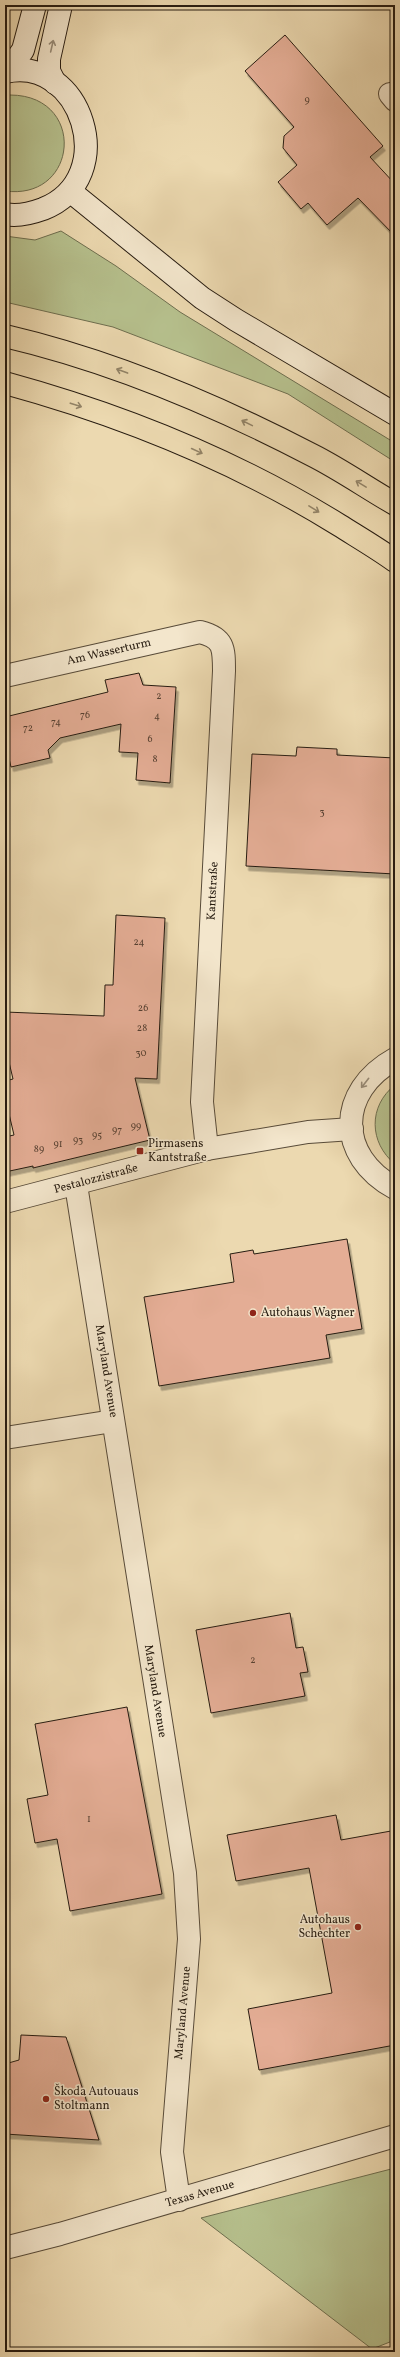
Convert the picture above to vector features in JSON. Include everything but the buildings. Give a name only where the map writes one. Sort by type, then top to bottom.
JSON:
[{"type":"highway","points":[[5,336],[91,360],[204,403],[313,455],[395,504]]},
{"type":"highway","points":[[5,383],[110,416],[187,446],[290,495],[395,561]]},
{"type":"street","points":[[7,71],[23,50],[34,5]]},
{"type":"street","points":[[55,83],[49,71],[49,59],[61,5]]},
{"type":"street","points":[[5,214],[31,214],[52,206],[70,191],[82,170],[87,146],[84,122],[73,100],[55,83],[41,75],[25,71],[7,71]]},
{"type":"street","points":[[70,191],[202,298],[282,348],[395,414]]},
{"type":"street","name":"Am Wasserturm","points":[[5,676],[179,636],[200,632],[213,635]]},
{"type":"street","name":"Kantstraße","points":[[207,1150],[202,1102],[224,671],[224,653],[220,643],[213,635]]},
{"type":"street","points":[[395,1059],[378,1068],[362,1085],[353,1106],[352,1129],[356,1149],[366,1166],[380,1180],[395,1188]]},
{"type":"street","name":"Pestalozzistraße","points":[[5,1202],[76,1185],[207,1150],[308,1132],[352,1129]]},
{"type":"street","name":"Maryland Avenue","points":[[76,1185],[187,1895],[189,1938],[172,2152],[179,2200]]},
{"type":"street","points":[[5,1438],[113,1420]]},
{"type":"street","name":"Texas Avenue","points":[[5,2248],[179,2200],[395,2136]]},
{"type":"green space","points":[[10,95],[35,100],[52,111],[62,128],[64,147],[59,165],[48,180],[30,190],[5,191],[5,96]]},
{"type":"green space","points":[[61,231],[116,266],[180,312],[395,443],[395,462],[288,394],[113,327],[5,302],[5,236],[35,240]]},
{"type":"green space","points":[[395,1085],[395,1164],[380,1146],[376,1135],[375,1124],[376,1114],[380,1103]]},
{"type":"green space","points":[[395,2168],[395,2340],[372,2349],[201,2218]]},
{"type":"place","name":"Pirmasens Kantstraße","points":[[140,1151]]},
{"type":"place","name":"Autohaus Wagner","points":[[253,1313]]},
{"type":"place","name":"Autohaus Schechter","points":[[358,1927]]},
{"type":"place","name":"Škoda Autouaus Stoltmann","points":[[46,2099]]}]
